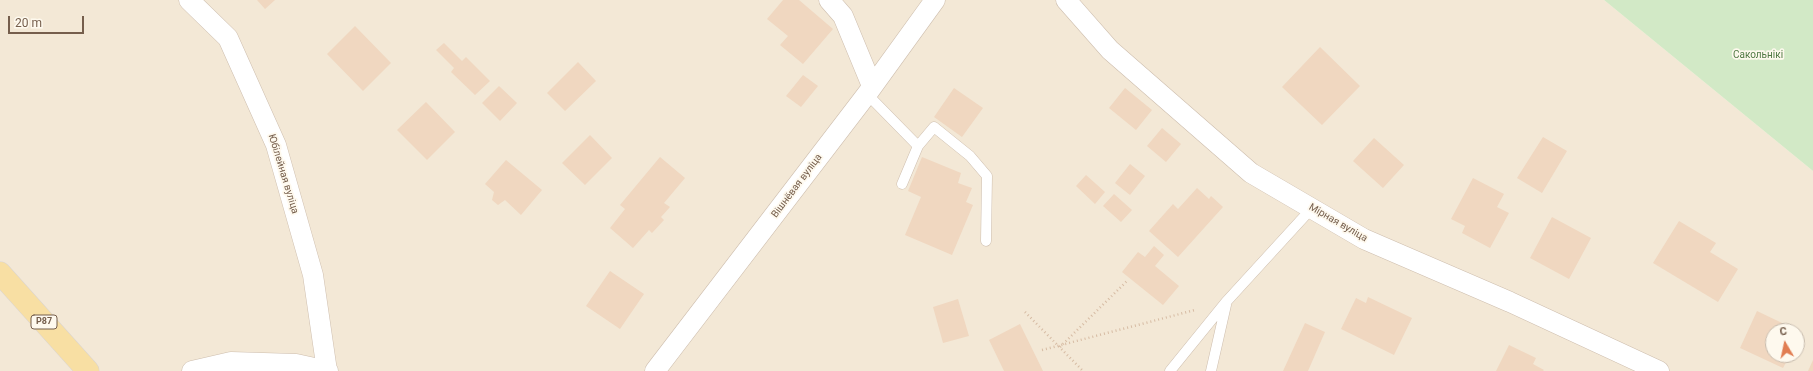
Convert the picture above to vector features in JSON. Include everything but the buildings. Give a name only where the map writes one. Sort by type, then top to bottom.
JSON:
[{"type":"main road","name":"Р87","points":[[0,273],[88,371]]},
{"type":"street","name":"Юбілейная вуліца","points":[[189,0],[228,38],[276,145],[313,274],[327,371]]},
{"type":"street","points":[[829,0],[843,16],[870,90]]},
{"type":"street","name":"Вішнёвая вуліца","points":[[655,371],[870,90],[935,0]]},
{"type":"street","name":"Мірная вуліца","points":[[1066,0],[1110,50],[1251,173],[1364,239],[1510,302],[1659,371]]},
{"type":"street","points":[[192,371],[230,362],[296,364],[327,371]]},
{"type":"lane","points":[[870,90],[918,146]]},
{"type":"lane","points":[[902,184],[918,146],[934,127],[970,156],[987,176],[986,241]]},
{"type":"lane","points":[[1170,371],[1226,302],[1312,208]]},
{"type":"lane","points":[[1211,371],[1226,302]]},
{"type":"path","points":[[1059,347],[1127,281]]},
{"type":"path","points":[[1042,350],[1059,347],[1226,302]]},
{"type":"path","points":[[1024,312],[1082,371]]},
{"type":"shaded area","points":[[0,0],[1604,0],[1813,171],[1813,371],[0,371]]},
{"type":"green space","name":"Сакольнікі","points":[[1604,0],[1813,0],[1813,171]]}]
